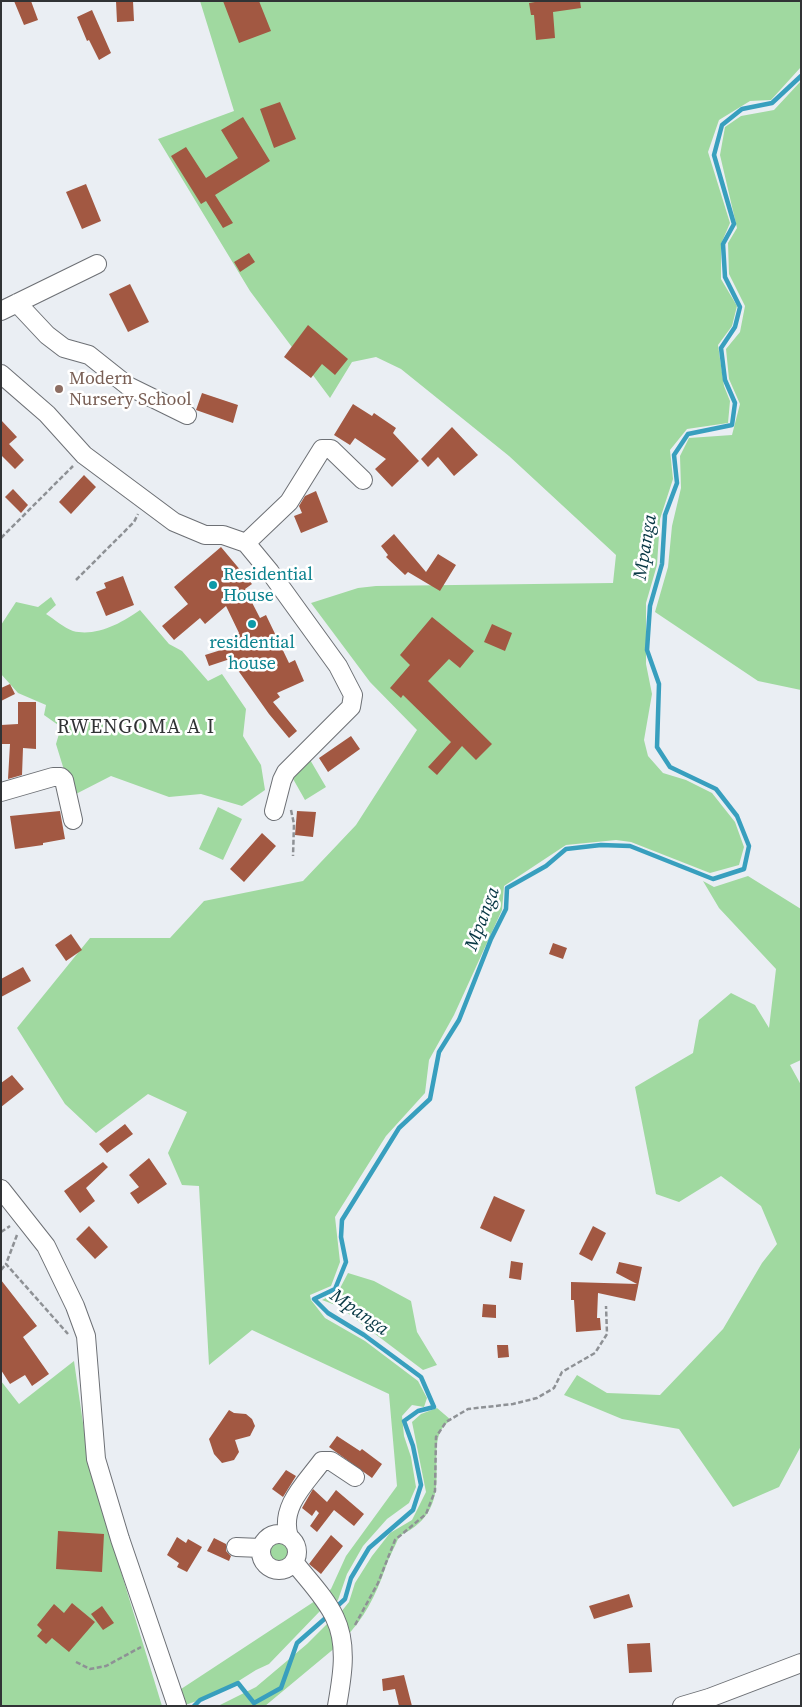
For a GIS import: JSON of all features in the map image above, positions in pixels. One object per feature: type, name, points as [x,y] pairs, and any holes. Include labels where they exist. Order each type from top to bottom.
[{"type":"street","points":[[97,264],[9,307],[64,348],[89,355],[128,386],[187,415]]},
{"type":"street","points":[[1,374],[47,414],[84,455],[174,522],[205,535],[236,537],[246,543],[270,572],[338,666],[353,695],[351,707],[286,772],[282,780],[282,810]]},
{"type":"street","points":[[246,543],[288,502],[322,449],[331,449],[363,480]]},
{"type":"street","points":[[1,792],[53,776],[61,776],[64,780],[74,820]]},
{"type":"street","points":[[1,1189],[46,1246],[75,1306],[86,1336],[96,1459],[175,1704]]},
{"type":"street","points":[[289,1536],[275,1534],[264,1542],[261,1548],[263,1562],[275,1570],[289,1567],[294,1562],[297,1548],[289,1536],[286,1527],[288,1507],[322,1461],[332,1461],[355,1477]]},
{"type":"street","points":[[236,1548],[261,1548]]},
{"type":"street","points":[[294,1562],[331,1611],[341,1642],[343,1667],[337,1706]]},
{"type":"street","points":[[682,1706],[710,1698],[801,1663]]},
{"type":"path","points":[[1,538],[84,455]]},
{"type":"path","points":[[76,580],[134,522],[148,504]]},
{"type":"path","points":[[282,810],[294,824],[293,856]]},
{"type":"path","points":[[1,1232],[24,1217]]},
{"type":"path","points":[[1,1270],[6,1264],[24,1217]]},
{"type":"path","points":[[6,1264],[69,1336]]},
{"type":"path","points":[[341,1642],[365,1609],[395,1540],[426,1514],[435,1491],[436,1437],[446,1422],[468,1409],[513,1404],[537,1398],[554,1388],[562,1372],[595,1353],[607,1334],[606,1306]]},
{"type":"path","points":[[76,1662],[90,1669],[106,1666],[153,1640]]},
{"type":"green space","points":[[200,1],[801,1],[801,67],[771,100],[750,101],[719,120],[708,152],[730,223],[721,244],[721,279],[737,306],[732,326],[718,345],[724,386],[730,401],[728,423],[687,429],[670,450],[673,479],[660,519],[657,565],[646,603],[646,664],[652,694],[644,740],[648,756],[663,773],[686,780],[712,793],[735,822],[744,847],[739,865],[710,873],[631,842],[616,840],[566,845],[504,886],[502,910],[454,1015],[429,1060],[425,1093],[386,1136],[335,1217],[340,1262],[331,1286],[310,1295],[311,1300],[325,1318],[365,1341],[418,1381],[427,1398],[424,1407],[412,1405],[402,1416],[404,1436],[411,1457],[416,1487],[409,1503],[387,1519],[363,1546],[347,1574],[338,1600],[331,1608],[324,1595],[331,1589],[346,1556],[397,1486],[389,1394],[252,1330],[209,1365],[199,1186],[182,1185],[168,1153],[187,1112],[148,1094],[96,1133],[65,1104],[17,1028],[90,938],[170,938],[204,901],[303,881],[356,825],[417,730],[370,682],[311,603],[358,588],[376,586],[613,583],[616,555],[509,456],[401,369],[376,357],[352,362],[330,398],[250,291],[158,139],[234,111]]},
{"type":"green space","points":[[801,81],[801,690],[758,681],[655,612],[668,567],[672,526],[681,488],[680,456],[689,438],[732,435],[740,404],[729,379],[726,349],[740,332],[745,306],[729,274],[728,243],[737,228],[720,155],[725,127],[741,116],[774,110]]},
{"type":"green space","points":[[51,597],[56,605],[46,614],[73,631],[91,632],[108,628],[140,610],[169,644],[182,651],[208,681],[222,674],[246,709],[243,736],[261,765],[265,790],[242,806],[201,794],[169,797],[111,776],[72,796],[56,744],[61,727],[44,715],[46,705],[18,693],[1,674],[1,625],[16,602],[38,607]]},
{"type":"green space","points":[[309,758],[326,787],[305,800],[288,770]]},
{"type":"green space","points":[[218,807],[242,819],[223,860],[199,849]]},
{"type":"green space","points":[[748,876],[801,909],[801,1060],[790,1065],[801,1085],[801,1446],[779,1487],[733,1507],[679,1429],[622,1419],[564,1395],[577,1375],[607,1393],[660,1395],[723,1329],[762,1263],[777,1244],[761,1206],[721,1176],[679,1202],[656,1194],[635,1087],[693,1053],[699,1020],[731,993],[755,1005],[769,1028],[776,969],[719,908],[703,881],[714,887]]},
{"type":"green space","points":[[348,1273],[374,1281],[411,1301],[417,1332],[437,1365],[423,1370],[338,1306],[322,1300],[338,1292]]},
{"type":"green space","points":[[74,1361],[87,1451],[96,1490],[162,1706],[1,1706],[1,1381],[19,1404]]},
{"type":"green space","points":[[437,1408],[451,1420],[441,1430],[437,1443],[437,1475],[435,1492],[430,1508],[419,1523],[399,1536],[369,1606],[344,1639],[337,1617],[349,1602],[355,1583],[372,1556],[390,1533],[412,1520],[426,1492],[412,1422],[421,1414]]},
{"type":"green space","points":[[278,1539],[287,1542],[290,1551],[287,1560],[278,1563],[269,1560],[266,1551],[269,1542]]},
{"type":"green space","points":[[315,1601],[321,1610],[269,1664],[218,1694],[185,1705],[178,1691]]},
{"type":"green space","points":[[329,1622],[336,1647],[265,1706],[218,1706],[256,1687],[307,1644]]},
{"type":"building","points":[[14,1],[31,1],[38,20],[24,25]]},
{"type":"building","points":[[116,1],[133,1],[134,21],[117,22]]},
{"type":"building","points":[[223,1],[259,1],[271,31],[239,43]]},
{"type":"building","points":[[541,1],[580,1],[581,8],[553,12],[555,38],[536,40],[534,15],[531,15],[529,3]]},
{"type":"building","points":[[92,10],[111,53],[99,60],[89,40],[87,41],[77,17]]},
{"type":"building","points":[[280,102],[296,139],[274,148],[260,109]]},
{"type":"building","points":[[243,117],[270,161],[215,195],[233,223],[223,228],[206,201],[201,204],[171,156],[186,147],[206,178],[238,158],[221,130]]},
{"type":"building","points":[[86,184],[101,221],[82,229],[66,192]]},
{"type":"building","points":[[249,253],[255,262],[240,272],[234,262]]},
{"type":"building","points":[[130,284],[149,322],[128,332],[109,294]]},
{"type":"building","points":[[308,325],[348,359],[335,375],[322,364],[311,378],[284,357]]},
{"type":"building","points":[[202,393],[238,405],[233,423],[196,410]]},
{"type":"building","points":[[353,404],[372,416],[374,413],[396,428],[393,433],[419,461],[392,487],[375,469],[386,459],[355,438],[350,445],[334,435]]},
{"type":"building","points":[[1,420],[17,437],[9,444],[24,460],[15,469],[1,455]]},
{"type":"building","points":[[452,427],[478,455],[454,476],[438,457],[428,467],[421,459]]},
{"type":"building","points":[[84,475],[96,487],[71,514],[59,502]]},
{"type":"building","points":[[13,489],[28,505],[21,513],[5,497]]},
{"type":"building","name":"residential house","points":[[316,491],[328,522],[301,533],[294,516],[302,513],[299,506],[305,496]]},
{"type":"building","points":[[394,534],[426,572],[438,554],[456,565],[440,591],[408,572],[405,575],[386,557],[388,555],[381,546]]},
{"type":"building","points":[[221,547],[252,584],[245,589],[260,618],[266,615],[289,663],[295,660],[304,681],[277,693],[280,697],[273,702],[297,731],[289,738],[269,714],[230,659],[209,666],[205,655],[221,650],[218,644],[239,633],[226,606],[205,624],[200,618],[174,640],[162,626],[188,604],[174,587]]},
{"type":"building","points":[[123,576],[134,605],[106,616],[96,592],[106,588],[104,583]]},
{"type":"building","points":[[432,617],[474,651],[460,668],[449,659],[428,681],[492,744],[476,760],[462,746],[437,775],[428,767],[451,742],[403,695],[401,698],[390,688],[410,665],[400,655]]},
{"type":"building","points":[[492,624],[512,633],[505,651],[484,642]]},
{"type":"building","points":[[10,684],[15,694],[1,701],[1,688]]},
{"type":"building","points":[[18,702],[36,702],[36,749],[23,748],[22,775],[8,779],[10,744],[1,744],[1,725],[18,724]]},
{"type":"building","points":[[351,736],[360,749],[328,772],[319,758]]},
{"type":"building","points":[[60,811],[65,839],[43,843],[43,845],[15,849],[10,816]]},
{"type":"building","points":[[297,811],[316,812],[313,837],[295,835]]},
{"type":"building","points":[[262,833],[276,846],[244,882],[230,869]]},
{"type":"building","points":[[71,934],[82,950],[66,961],[55,945]]},
{"type":"building","points":[[553,943],[567,948],[563,959],[549,954]]},
{"type":"building","points":[[23,967],[31,981],[1,997],[1,979]]},
{"type":"building","points":[[12,1075],[24,1089],[1,1107],[1,1083]]},
{"type":"building","points":[[125,1124],[133,1134],[107,1153],[99,1144]]},
{"type":"building","points":[[149,1158],[167,1184],[138,1204],[130,1193],[139,1187],[129,1175]]},
{"type":"building","points":[[103,1162],[108,1167],[86,1188],[95,1201],[80,1213],[64,1191]]},
{"type":"building","points":[[494,1196],[525,1210],[511,1242],[480,1228]]},
{"type":"building","points":[[89,1226],[108,1247],[95,1259],[76,1239]]},
{"type":"building","points":[[593,1226],[606,1233],[592,1261],[579,1254]]},
{"type":"building","points":[[511,1261],[523,1263],[521,1280],[509,1278]]},
{"type":"building","points":[[619,1262],[642,1267],[635,1301],[598,1293],[597,1318],[600,1318],[601,1330],[576,1332],[574,1300],[571,1300],[571,1282],[637,1284],[616,1273]]},
{"type":"building","points":[[1,1280],[37,1326],[23,1337],[49,1374],[32,1386],[25,1375],[10,1384],[1,1370]]},
{"type":"building","points":[[483,1304],[496,1305],[496,1318],[482,1317]]},
{"type":"building","points":[[497,1345],[508,1345],[509,1357],[498,1358]]},
{"type":"building","points":[[229,1410],[234,1413],[246,1414],[252,1419],[255,1426],[250,1436],[235,1440],[239,1452],[234,1460],[222,1463],[214,1454],[209,1439]]},
{"type":"building","points":[[337,1436],[360,1451],[362,1449],[382,1464],[372,1478],[329,1447]]},
{"type":"building","points":[[286,1470],[296,1476],[283,1497],[272,1489]]},
{"type":"building","points":[[313,1489],[327,1502],[336,1490],[364,1514],[354,1526],[334,1510],[317,1532],[310,1526],[319,1513],[316,1510],[312,1516],[302,1508]]},
{"type":"building","points":[[58,1531],[104,1534],[102,1572],[56,1569]]},
{"type":"building","points":[[331,1535],[343,1546],[321,1574],[309,1564]]},
{"type":"building","points":[[177,1537],[186,1543],[188,1539],[202,1547],[187,1572],[177,1567],[179,1563],[167,1555]]},
{"type":"building","points":[[214,1538],[226,1544],[226,1551],[231,1556],[229,1561],[207,1551]]},
{"type":"building","points":[[629,1594],[633,1607],[594,1619],[589,1606]]},
{"type":"building","points":[[72,1603],[95,1622],[69,1652],[52,1638],[46,1644],[37,1636],[42,1630],[37,1625],[54,1604],[64,1613]]},
{"type":"building","points":[[102,1606],[114,1623],[103,1630],[91,1614]]},
{"type":"building","points":[[650,1643],[652,1672],[629,1673],[627,1644]]},
{"type":"building","points":[[404,1675],[412,1706],[399,1706],[395,1689],[383,1691],[382,1679]]},
{"type":"waterway","name":"Mpanga","points":[[334,1609],[345,1599],[351,1578],[369,1548],[413,1510],[421,1485],[413,1446],[404,1421],[418,1411],[434,1407],[421,1377],[364,1335],[328,1313],[314,1299],[335,1289],[346,1262],[341,1237],[342,1220],[399,1128],[430,1099],[439,1052],[459,1020],[491,939],[506,909],[507,888],[546,866],[566,849],[601,845],[630,846],[713,879],[744,869],[749,846],[737,816],[716,789],[670,767],[657,747],[659,684],[647,650],[650,606],[662,564],[665,515],[677,483],[674,455],[688,434],[732,425],[735,403],[725,380],[721,348],[735,327],[740,307],[725,277],[723,244],[734,224],[714,155],[722,125],[742,109],[772,103],[801,76]]},
{"type":"waterway","name":"Mpanga","points":[[194,1706],[200,1700],[238,1683],[254,1703],[281,1688],[297,1643],[329,1615]]},
{"type":"place","name":"Modern Nursery School","points":[[59,389]]},
{"type":"place","name":"Residential House","points":[[213,585]]},
{"type":"place","name":"residential house","points":[[252,624]]},
{"type":"district","name":"RWENGOMA A I","points":[[136,728]]}]
